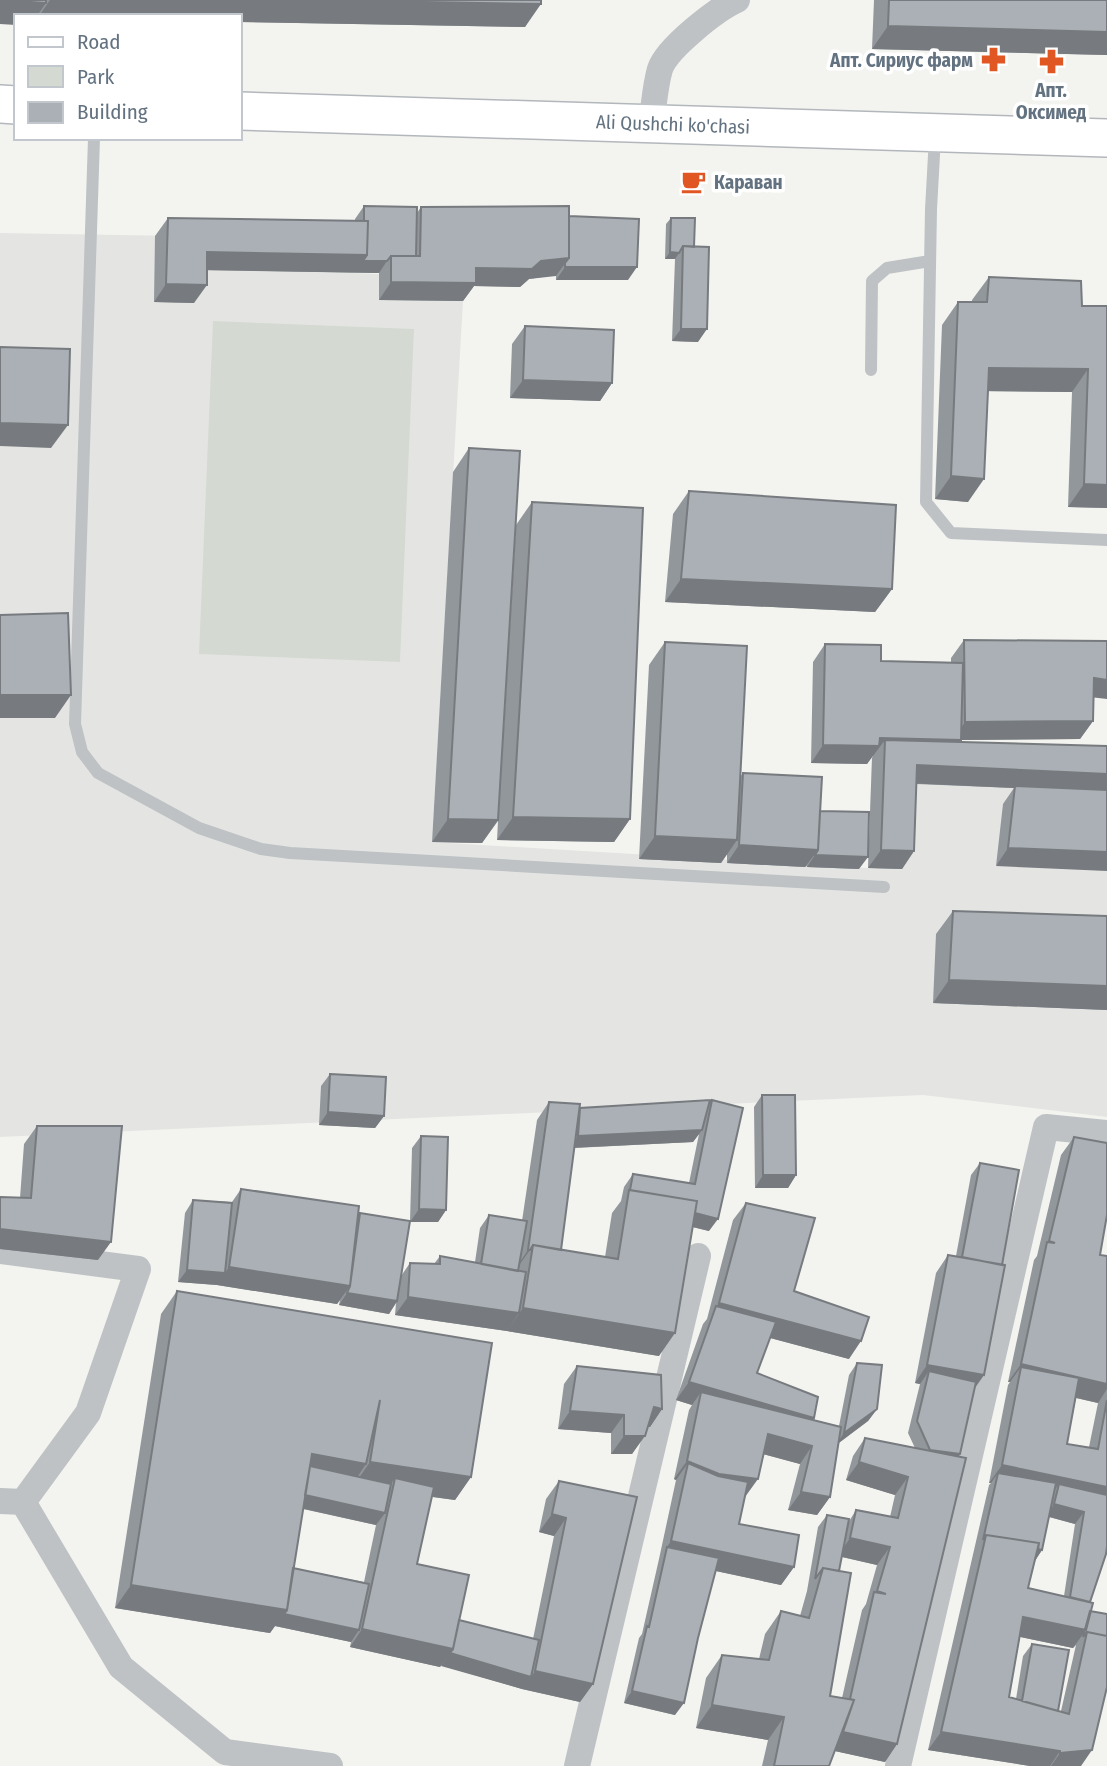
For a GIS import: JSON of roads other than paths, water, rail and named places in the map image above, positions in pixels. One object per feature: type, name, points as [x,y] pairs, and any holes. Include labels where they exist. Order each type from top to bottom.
[{"type":"main road","name":"Ali Qushchi ko'chasi","points":[[242,111],[1107,138]]},
{"type":"street","points":[[651,124],[661,66],[681,42],[721,7],[737,0]]},
{"type":"street","points":[[898,1766],[1046,1127],[1107,1133]]},
{"type":"street","points":[[0,1251],[138,1269],[88,1413],[12,1501],[121,1667],[219,1759],[330,1766]]},
{"type":"street","points":[[577,1766],[698,1256]]},
{"type":"lane","points":[[936,133],[930,261],[926,502],[951,533],[1107,540]]},
{"type":"lane","points":[[94,140],[75,724],[82,752],[98,773],[199,828],[261,849],[290,853],[884,887]]},
{"type":"lane","points":[[871,370],[872,281],[887,268],[930,261]]},
{"type":"place","name":"Апт. Сириус фарм","points":[[993,60]]},
{"type":"place","name":"Апт. Оксимед","points":[[1051,62]]},
{"type":"place","name":"Караван","points":[[694,182]]}]
